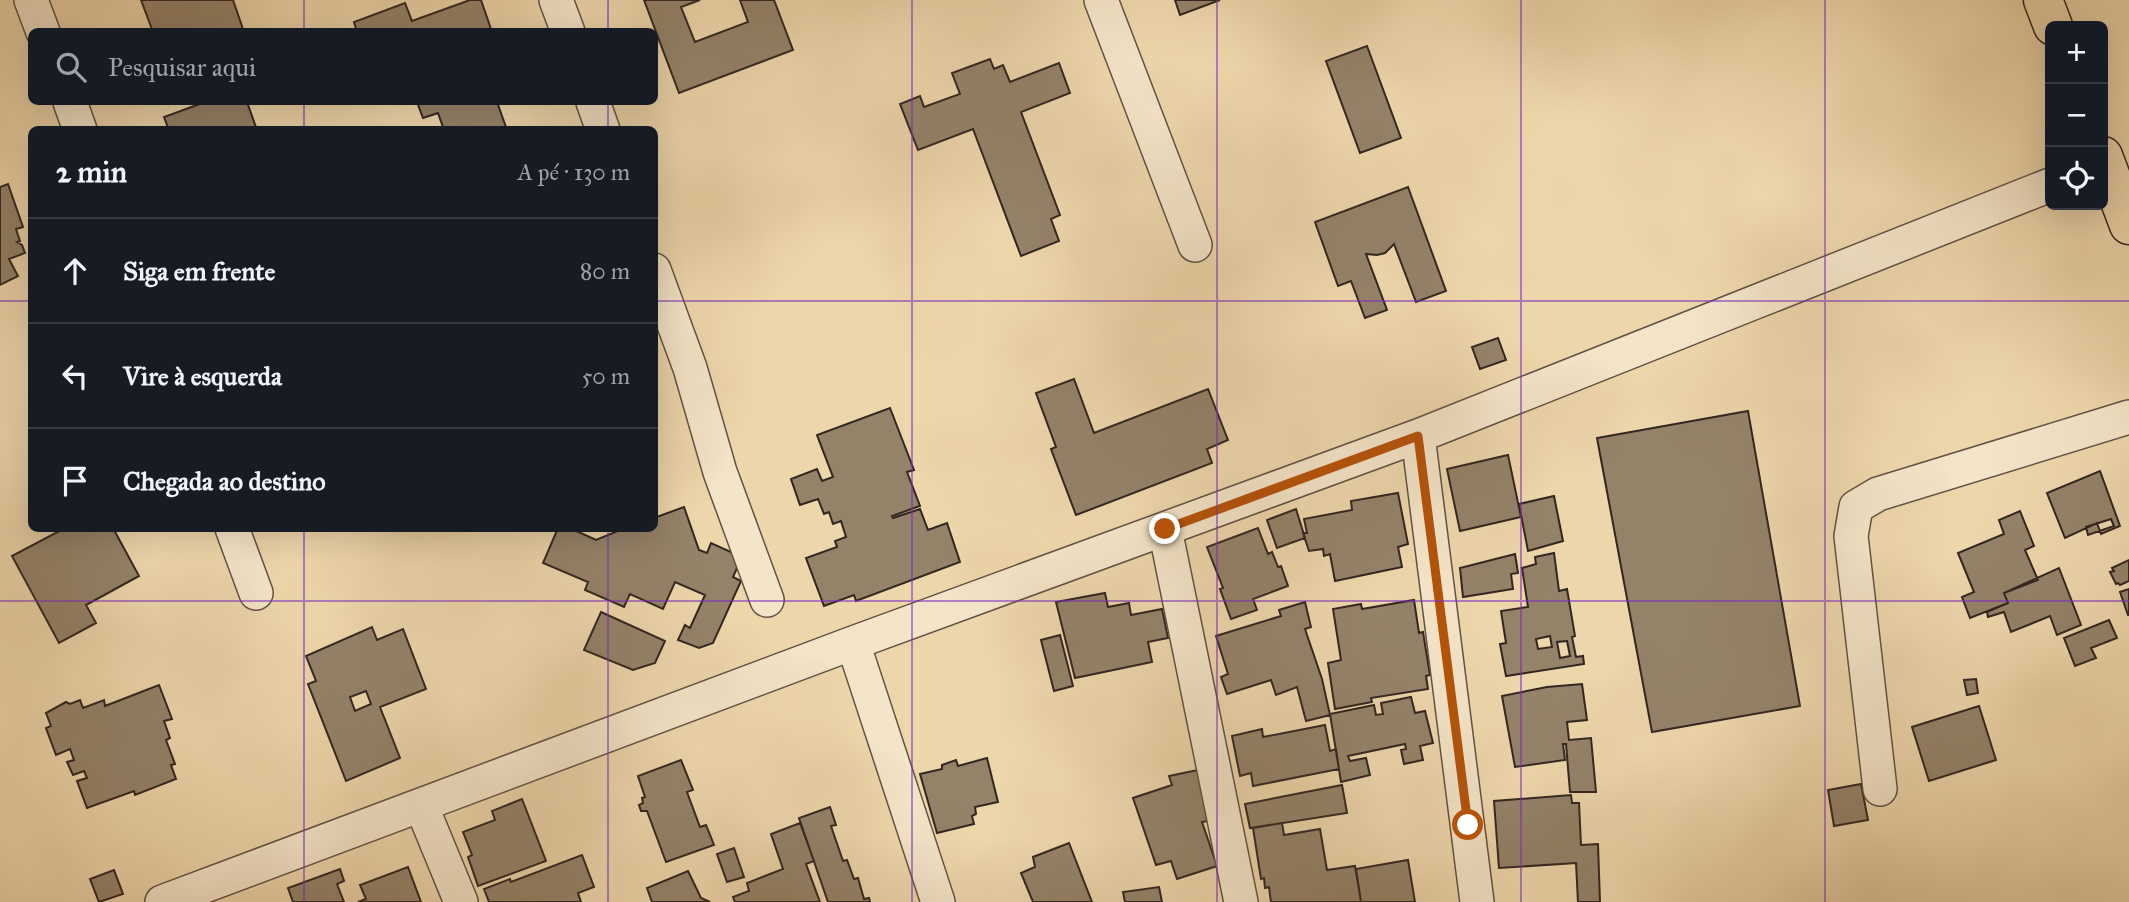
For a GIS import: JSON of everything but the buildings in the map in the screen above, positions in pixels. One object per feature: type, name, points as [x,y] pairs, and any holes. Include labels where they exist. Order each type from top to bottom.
[{"type":"main road","points":[[2043,0],[2051,21]]},
{"type":"main road","points":[[2108,171],[2129,225]]},
{"type":"street","points":[[31,0],[42,28]]},
{"type":"street","points":[[556,0],[566,28]]},
{"type":"street","points":[[1101,0],[1195,245]]},
{"type":"street","points":[[70,105],[78,126]]},
{"type":"street","points":[[594,105],[602,126]]},
{"type":"street","points":[[162,902],[853,643],[1418,436],[2045,187]]},
{"type":"street","points":[[658,281],[690,368],[720,472],[767,600]]},
{"type":"street","points":[[1880,789],[1851,536],[1856,507],[1878,494],[2129,417]]},
{"type":"street","points":[[1418,436],[1477,902]]},
{"type":"street","points":[[1165,529],[1241,902]]},
{"type":"street","points":[[233,532],[256,593]]},
{"type":"street","points":[[853,643],[938,902]]},
{"type":"street","points":[[421,805],[461,902]]},
{"type":"route","points":[[1165,529],[1418,436],[1468,825]]}]
